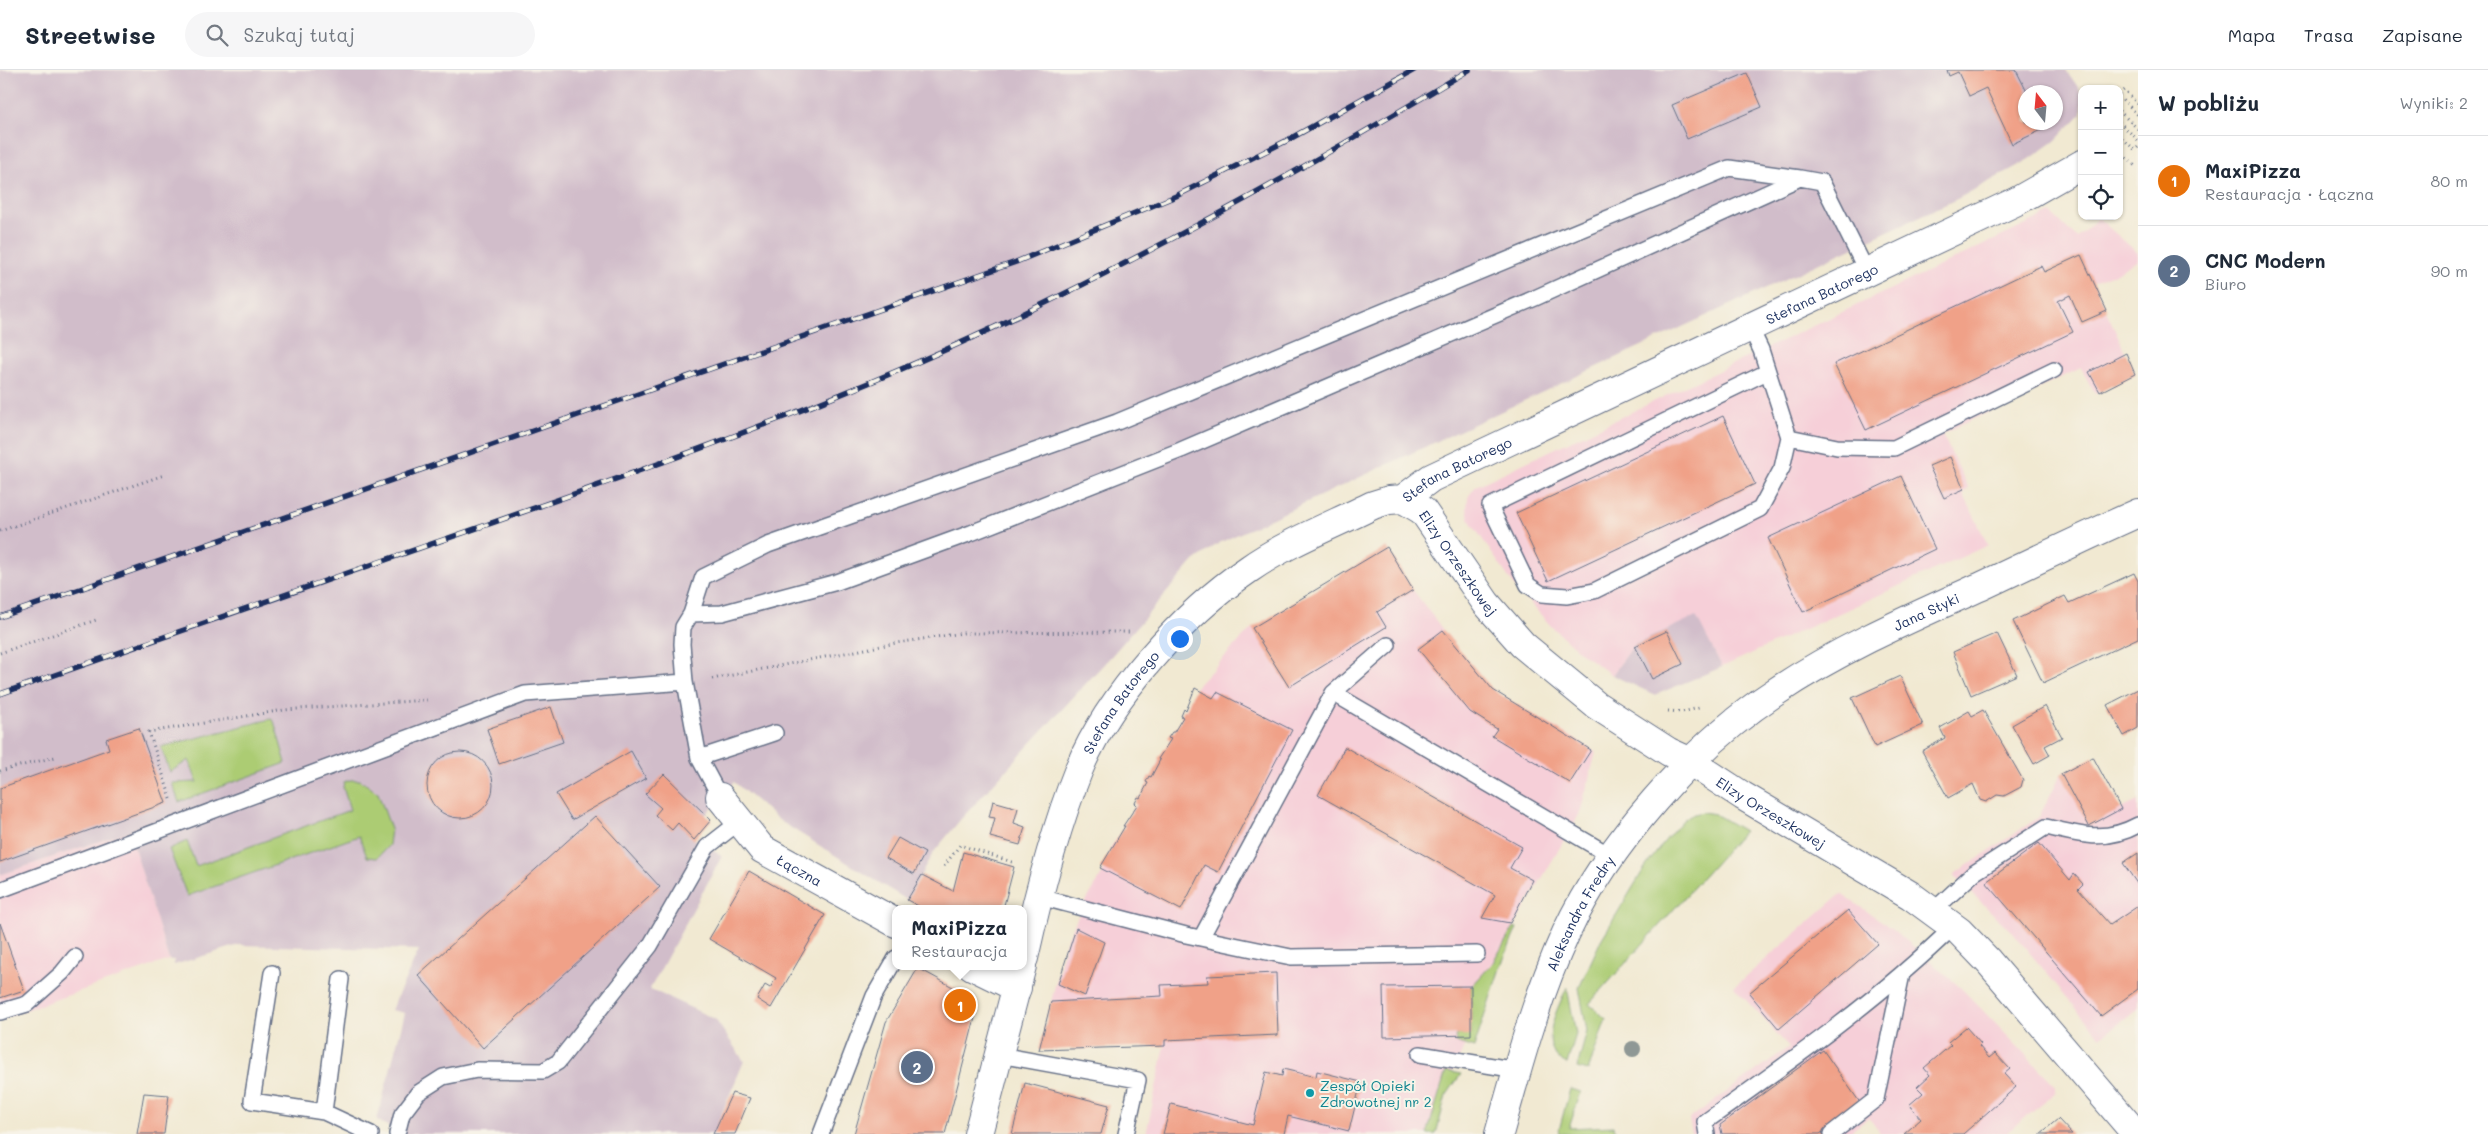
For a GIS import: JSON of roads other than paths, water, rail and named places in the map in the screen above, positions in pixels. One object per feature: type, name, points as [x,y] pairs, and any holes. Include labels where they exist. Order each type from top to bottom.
[{"type":"street","name":"Stefana Batorego","points":[[1027,947],[1040,897],[1080,768],[1099,730],[1160,648],[1218,591],[1250,567],[1373,505],[1389,500],[1403,500],[1431,478],[2017,201],[2078,166]]},
{"type":"street","name":"Elizy Orzeszkowej","points":[[1403,500],[1423,511],[1486,603],[1522,644],[1596,705],[1669,752],[1691,762],[1743,796],[1910,895],[1943,919],[1988,961],[2136,1134]]},
{"type":"street","name":"Jana Styki","points":[[1727,729],[1772,694],[1848,650],[1918,615],[2138,513]]},
{"type":"street","name":"Aleksandra Fredry","points":[[1499,1134],[1534,1009],[1567,931],[1611,856],[1658,797],[1691,762],[1727,729]]},
{"type":"street","name":"Łączna","points":[[720,797],[762,849],[892,921]]},
{"type":"street","points":[[978,1134],[1019,977],[989,970]]},
{"type":"lane","points":[[720,797],[699,758],[685,682],[682,644],[683,627],[691,614],[703,577],[768,545],[1117,422],[1729,168],[1822,182],[1867,272]]},
{"type":"lane","points":[[691,614],[722,613],[837,582],[971,533],[1217,434],[1535,298],[1800,178]]},
{"type":"lane","points":[[1750,327],[1761,350],[1789,437],[1782,468],[1760,509],[1594,591],[1567,596],[1542,594],[1528,585],[1490,506],[1767,372]]},
{"type":"lane","points":[[1789,437],[1837,446],[1894,448],[2054,370]]},
{"type":"lane","points":[[1201,938],[1333,693],[1388,645]]},
{"type":"lane","points":[[0,890],[525,694],[685,682]]},
{"type":"lane","points":[[1333,693],[1611,856]]},
{"type":"lane","points":[[699,758],[775,733]]},
{"type":"lane","points":[[397,1134],[402,1114],[418,1093],[443,1077],[477,1070],[542,1071],[558,1062],[650,946],[708,847],[739,822]]},
{"type":"lane","points":[[1707,1134],[1705,1122],[1828,1035],[1924,956],[1943,919],[1974,873],[2046,827],[2089,837],[2124,832],[2138,825]]},
{"type":"lane","points":[[1040,897],[1201,938],[1291,957],[1477,954]]},
{"type":"lane","points":[[0,1012],[27,1004],[62,973],[76,957]]},
{"type":"lane","points":[[821,1134],[874,996],[892,965]]},
{"type":"lane","points":[[272,973],[252,1101],[324,1112],[371,1134]]},
{"type":"lane","points":[[1831,1134],[1876,1099],[1902,974]]},
{"type":"lane","points":[[324,1112],[341,979]]},
{"type":"lane","points":[[1420,1054],[1517,1070]]},
{"type":"lane","points":[[999,1055],[1138,1080],[1126,1134]]},
{"type":"railway","points":[[0,617],[1016,262],[1176,196],[1286,141],[1414,70]]},
{"type":"railway","points":[[0,694],[668,460],[789,415],[908,366],[1032,310],[1159,246],[1284,178],[1469,70]]},
{"type":"place","name":"MaxiPizza","points":[[960,1005]]},
{"type":"place","name":"CNC Modern","points":[[917,1067]]},
{"type":"place","name":"Zespół Opieki Zdrowotnej nr 2","points":[[1310,1093]]}]
